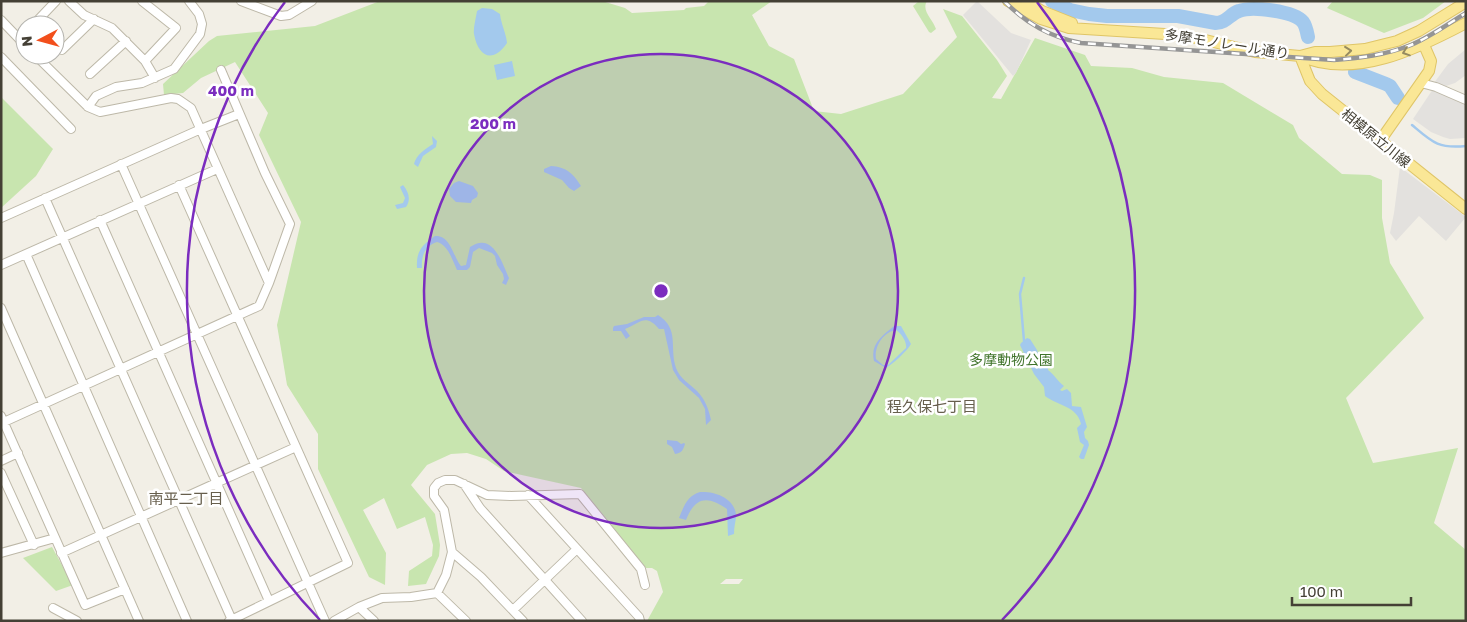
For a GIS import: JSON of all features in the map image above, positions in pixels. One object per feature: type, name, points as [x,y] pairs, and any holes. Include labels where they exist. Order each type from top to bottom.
[{"type":"main road","name":"多摩モノレール通り","points":[[1008,1],[1050,23],[1069,28],[1197,38],[1254,52],[1300,56],[1315,62],[1346,64],[1383,59],[1424,45],[1466,23]]},
{"type":"main road","name":"多摩モノレール通り","points":[[1026,1],[1052,16],[1094,30]]},
{"type":"main road","name":"多摩モノレール通り","points":[[1300,56],[1315,52],[1366,49],[1397,41],[1419,31],[1466,2]]},
{"type":"main road","points":[[1380,141],[1431,67],[1431,61],[1424,45]]},
{"type":"main road","name":"相模原立川線","points":[[1300,56],[1306,72],[1316,88],[1466,210]]},
{"type":"street","points":[[43,15],[56,1]]},
{"type":"street","points":[[69,1],[84,15],[112,28],[145,61],[155,78]]},
{"type":"street","points":[[142,1],[176,28],[145,61]]},
{"type":"street","points":[[88,107],[96,96],[109,90],[142,83],[174,69],[200,34],[202,24],[199,14],[189,1]]},
{"type":"street","points":[[241,1],[281,16],[289,15],[310,2]]},
{"type":"street","points":[[65,47],[94,19]]},
{"type":"street","points":[[1,20],[15,35]]},
{"type":"street","points":[[90,74],[126,41]]},
{"type":"street","points":[[1,57],[72,129]]},
{"type":"street","points":[[45,65],[88,107],[100,112],[171,98],[178,99],[191,108],[269,283]]},
{"type":"street","points":[[125,589],[85,605],[3,419],[44,404],[259,306],[290,224],[220,70]]},
{"type":"street","points":[[1421,82],[1466,100]]},
{"type":"street","points":[[1,218],[239,114]]},
{"type":"street","points":[[121,164],[325,621]]},
{"type":"street","points":[[1,265],[217,168]]},
{"type":"street","points":[[45,198],[230,620],[348,563],[179,185]]},
{"type":"street","points":[[100,220],[269,601]]},
{"type":"street","points":[[26,254],[187,621]]},
{"type":"street","points":[[1,308],[139,621]]},
{"type":"street","points":[[61,553],[296,447]]},
{"type":"street","points":[[1,461],[18,453]]},
{"type":"street","points":[[1,474],[34,545]]},
{"type":"street","points":[[437,592],[446,575],[452,552],[444,510],[434,496],[434,488],[438,483],[445,480],[455,480],[487,495],[580,494],[641,569],[645,585]]},
{"type":"street","points":[[464,484],[480,508],[582,621]]},
{"type":"street","points":[[528,495],[639,617],[640,621]]},
{"type":"street","points":[[1,553],[55,538]]},
{"type":"street","points":[[513,610],[577,549]]},
{"type":"street","points":[[452,552],[481,577],[523,621]]},
{"type":"street","points":[[334,621],[359,607],[390,596],[411,596],[437,592]]},
{"type":"street","points":[[437,592],[466,621]]},
{"type":"street","points":[[359,607],[374,621]]},
{"type":"street","points":[[53,608],[77,621]]},
{"type":"green space","name":"多摩動物公園","points":[[380,1],[602,1],[625,8],[632,13],[684,10],[686,8],[704,6],[709,1],[772,1],[752,15],[769,46],[794,59],[814,111],[841,114],[903,94],[957,37],[943,9],[962,16],[997,60],[1007,76],[992,98],[1001,99],[1035,38],[1085,55],[1091,66],[1132,68],[1164,77],[1223,83],[1293,125],[1299,138],[1342,174],[1370,175],[1382,180],[1382,218],[1390,263],[1424,318],[1346,398],[1373,463],[1458,448],[1434,523],[1466,550],[1466,621],[647,621],[663,592],[657,571],[652,568],[646,568],[581,488],[504,471],[486,459],[467,453],[451,454],[427,465],[411,485],[435,514],[440,545],[439,556],[426,584],[408,586],[409,571],[432,556],[433,545],[425,517],[397,529],[384,498],[363,510],[386,553],[385,585],[369,577],[318,469],[318,434],[287,385],[277,325],[301,222],[259,135],[268,113],[235,62],[201,78],[183,93],[164,95],[163,84],[209,41],[217,36],[315,26]],"holes":[[[726,579],[743,579],[739,584],[720,584]]]},
{"type":"green space","points":[[919,1],[927,1],[926,12],[936,29],[931,33],[913,6]]},
{"type":"green space","points":[[1333,1],[1446,1],[1423,18],[1384,33],[1327,8]]},
{"type":"green space","points":[[1,97],[53,149],[36,176],[1,208]]},
{"type":"green space","points":[[52,547],[73,585],[56,591],[23,558]]},
{"type":"shaded area","points":[[977,1],[1011,33],[1031,40],[1013,76],[963,15]]},
{"type":"shaded area","points":[[1466,49],[1466,75],[1455,83],[1446,86],[1434,83],[1448,64]]},
{"type":"shaded area","points":[[1433,89],[1451,95],[1466,106],[1466,138],[1450,139],[1443,137],[1431,132],[1413,119]]},
{"type":"shaded area","points":[[1400,167],[1466,217],[1446,241],[1419,216],[1396,241],[1390,233]]},
{"type":"water","points":[[482,8],[492,9],[500,14],[507,43],[496,54],[487,55],[479,48],[476,42],[474,26],[477,11]]},
{"type":"water","points":[[512,61],[515,76],[497,80],[494,65]]},
{"type":"water","points":[[432,136],[437,141],[436,147],[423,156],[418,167],[414,164],[415,161],[421,152],[433,144]]},
{"type":"water","points":[[551,166],[569,172],[581,186],[574,191],[562,180],[544,172],[544,169]]},
{"type":"water","points":[[459,181],[473,186],[478,193],[471,203],[456,202],[450,196],[449,189],[454,183]]},
{"type":"water","points":[[403,185],[407,190],[409,199],[406,207],[397,209],[395,205],[403,203],[405,198],[400,187]]},
{"type":"water","points":[[435,236],[445,239],[461,266],[466,265],[470,247],[478,243],[485,243],[491,246],[500,257],[509,278],[506,285],[502,283],[504,279],[503,274],[497,265],[495,256],[479,248],[473,252],[470,267],[467,270],[457,270],[447,249],[437,242],[427,249],[422,259],[422,268],[417,268],[421,249]]},
{"type":"water","points":[[658,315],[665,320],[672,332],[674,360],[678,372],[700,394],[706,405],[711,420],[706,425],[705,409],[699,398],[679,380],[673,370],[664,329],[659,329],[646,320],[625,329],[630,336],[626,339],[621,331],[613,331],[614,326]]},
{"type":"water","points":[[894,326],[901,326],[911,344],[900,357],[886,368],[874,361],[873,355],[875,345],[881,337]],"holes":[[[896,330],[905,341],[906,348],[888,365],[883,365],[876,359],[876,350],[883,337]]]},
{"type":"water","points":[[1027,338],[1030,339],[1037,350],[1041,363],[1048,366],[1048,370],[1064,386],[1060,390],[1067,389],[1071,393],[1072,406],[1081,407],[1087,427],[1084,432],[1085,438],[1089,445],[1084,459],[1079,457],[1084,445],[1080,442],[1077,428],[1081,424],[1079,418],[1076,413],[1045,396],[1044,387],[1034,374],[1020,345]]},
{"type":"water","points":[[667,440],[677,441],[681,444],[684,443],[683,450],[675,454],[672,447],[667,444]]},
{"type":"water","points":[[700,492],[713,493],[729,501],[735,511],[734,534],[728,536],[727,509],[708,500],[702,501],[693,507],[686,520],[679,518],[689,499]]},
{"type":"waterway","points":[[1052,1],[1070,10],[1089,14],[1107,16],[1178,16],[1216,23],[1223,22],[1239,11],[1253,9],[1272,10],[1298,18],[1303,22],[1308,37]]},
{"type":"waterway","points":[[1355,72],[1390,86],[1398,98]]},
{"type":"waterway","points":[[1412,125],[1436,143],[1456,147],[1466,146]]},
{"type":"waterway","points":[[1024,278],[1020,294],[1024,341]]},
{"type":"railway","points":[[1004,1],[1030,23],[1059,37],[1081,43],[1334,60],[1373,56],[1411,45],[1466,13]]},
{"type":"district","name":"程久保七丁目","points":[[932,407]]},
{"type":"district","name":"南平二丁目","points":[[186,499]]}]
